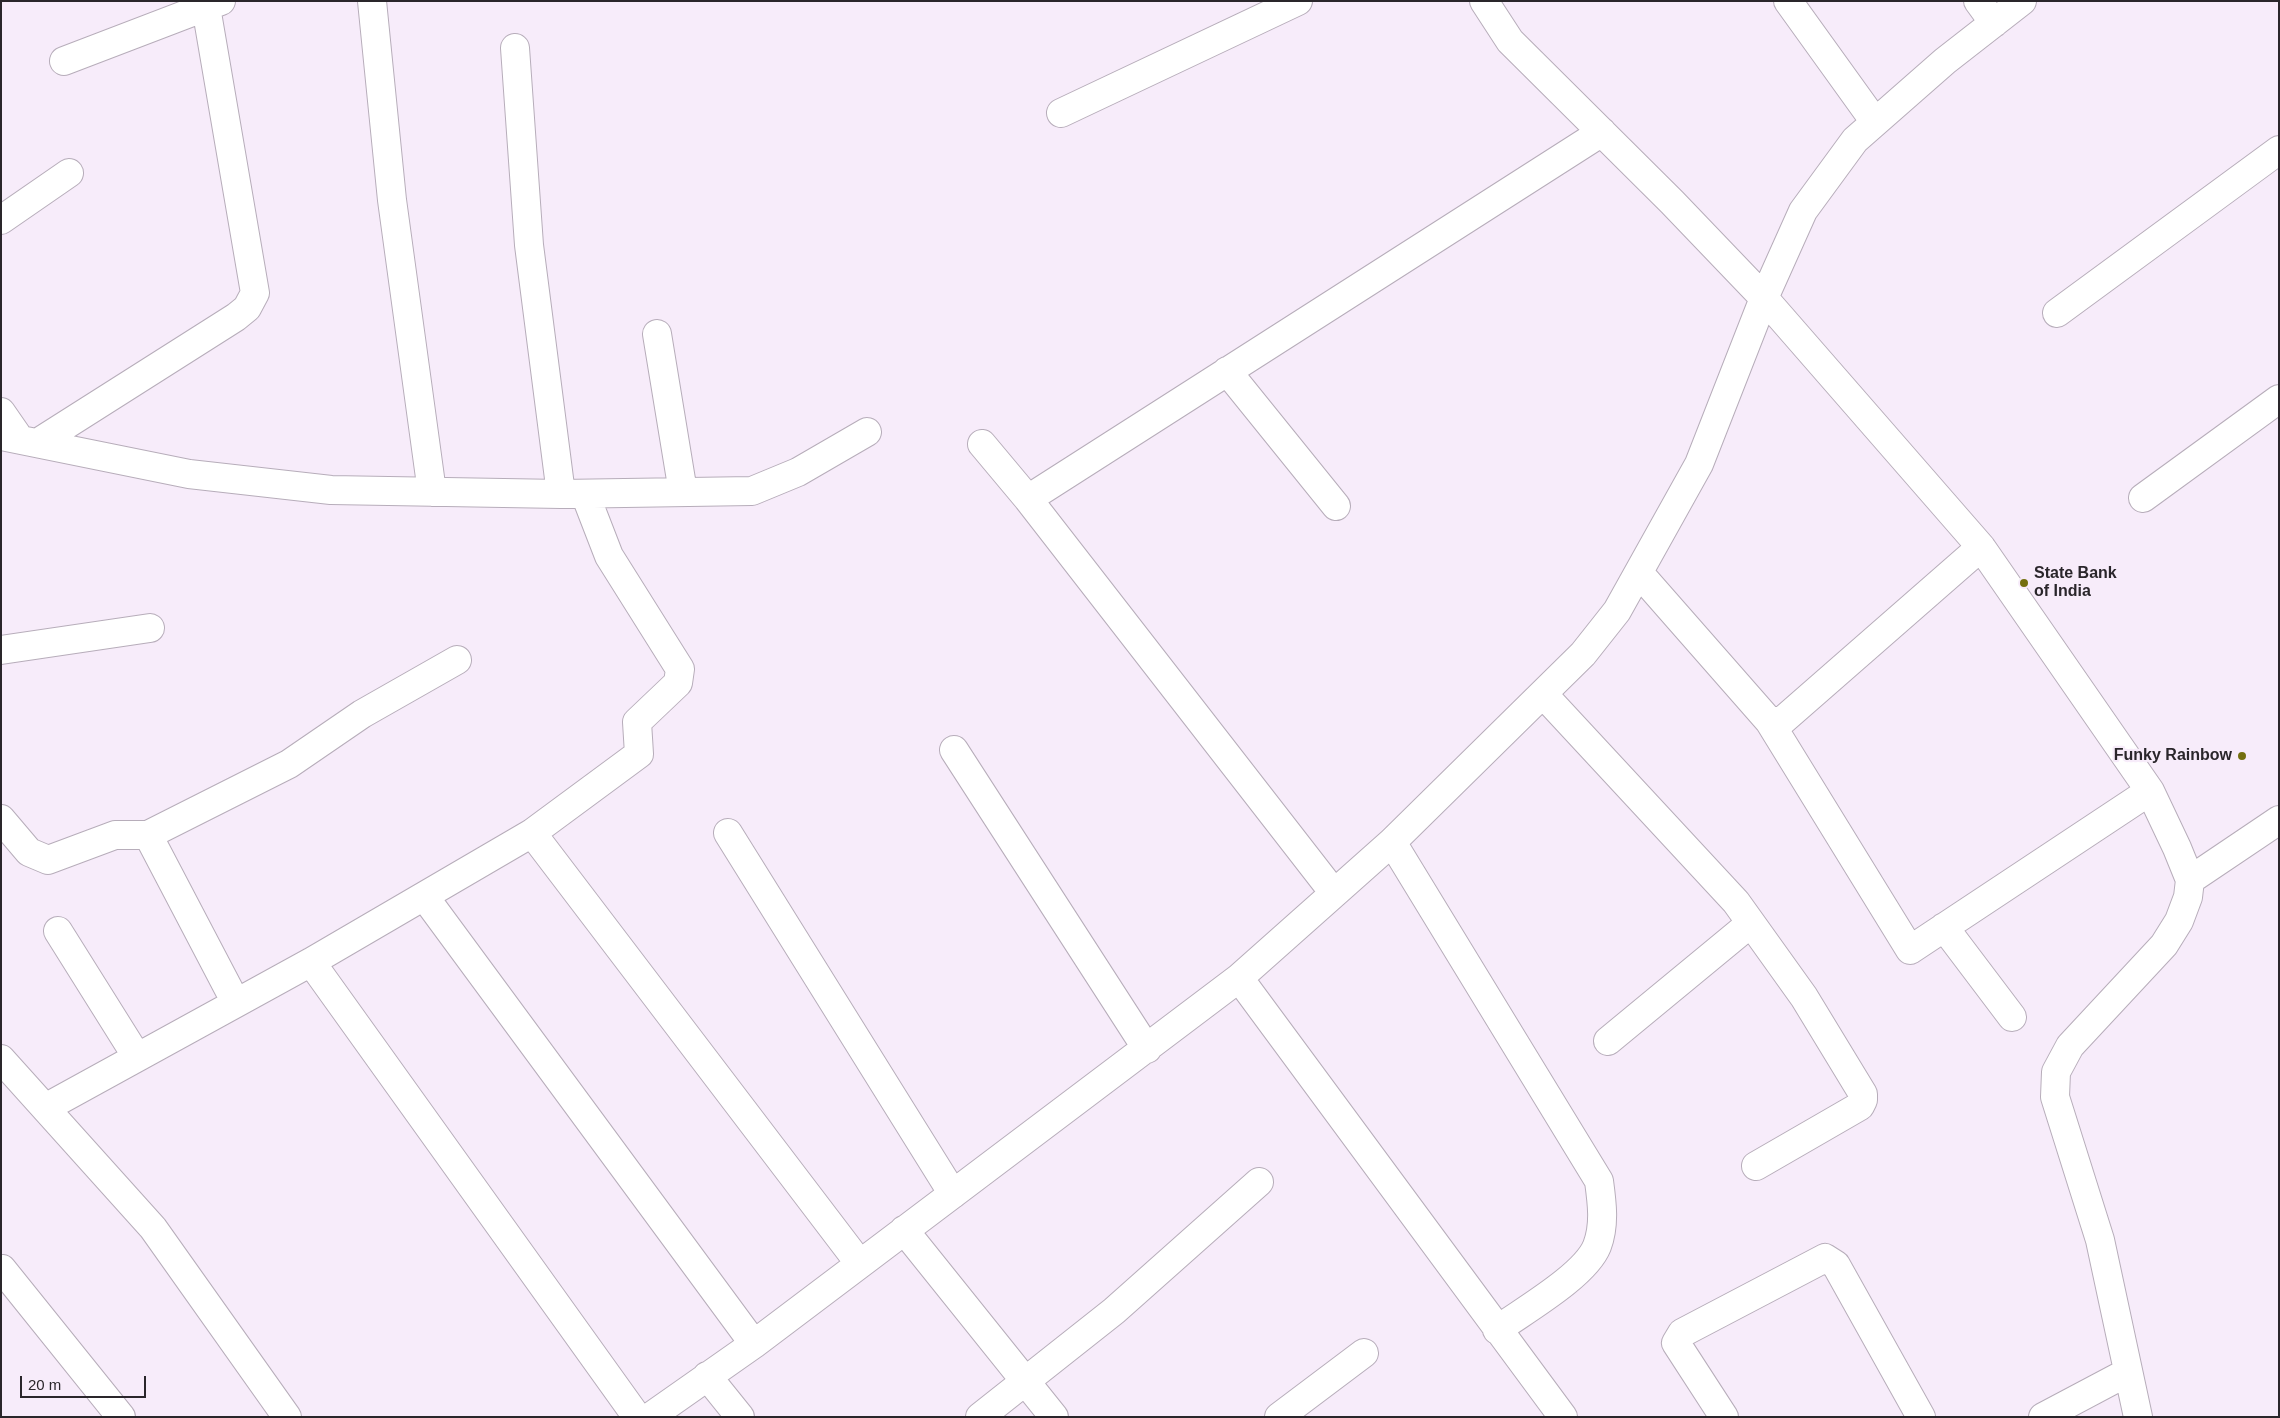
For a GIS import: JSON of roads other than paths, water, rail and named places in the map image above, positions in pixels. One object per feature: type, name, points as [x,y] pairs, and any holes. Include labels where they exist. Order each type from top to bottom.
[{"type":"street","points":[[372,1],[392,200],[432,492]]},
{"type":"street","points":[[1062,113],[1298,1]]},
{"type":"street","points":[[1484,1],[1510,41],[1764,298],[1981,547],[2150,791],[2190,880],[2188,897],[2179,920],[2164,944],[2070,1046],[2056,1072],[2055,1097],[2100,1240],[2138,1417]]},
{"type":"street","points":[[1788,1],[1875,122]]},
{"type":"street","points":[[1978,1],[1994,23]]},
{"type":"street","points":[[650,1417],[754,1344],[1147,1049],[1238,978],[1392,842],[1583,654],[1617,611],[1640,574],[1698,464],[1764,298],[1803,211],[1855,140],[1945,61],[2022,1]]},
{"type":"street","points":[[20,439],[236,317],[247,308],[255,293],[196,6],[64,61]]},
{"type":"street","points":[[47,1107],[311,962],[532,833],[639,754],[637,722],[678,683],[680,669],[609,556],[573,494],[529,245],[515,48]]},
{"type":"street","points":[[1028,499],[1602,132]]},
{"type":"street","points":[[2057,313],[2279,150]]},
{"type":"street","points":[[1,220],[69,173]]},
{"type":"street","points":[[656,334],[683,492]]},
{"type":"street","points":[[1227,371],[1336,506]]},
{"type":"street","points":[[2143,498],[2279,400]]},
{"type":"street","points":[[1,412],[20,439],[189,474],[331,490],[573,494],[752,491],[798,472],[867,432]]},
{"type":"street","points":[[982,444],[1028,499],[1334,893]]},
{"type":"street","points":[[1770,721],[1782,721],[1981,547]]},
{"type":"street","points":[[1640,574],[1770,721],[1910,950],[2150,791]]},
{"type":"street","points":[[1,650],[150,628]]},
{"type":"street","points":[[1,819],[29,852],[48,860],[115,834],[148,835],[289,764],[362,714],[457,660]]},
{"type":"street","points":[[1543,694],[1736,902],[1804,997],[1863,1094],[1860,1106],[1756,1166]]},
{"type":"street","points":[[954,750],[1147,1049]]},
{"type":"street","points":[[2190,880],[2279,820]]},
{"type":"street","points":[[532,833],[860,1264]]},
{"type":"street","points":[[728,833],[953,1194]]},
{"type":"street","points":[[148,835],[236,1003]]},
{"type":"street","points":[[1392,842],[1599,1182],[1603,1211],[1596,1247],[1575,1274],[1497,1330]]},
{"type":"street","points":[[424,896],[754,1344]]},
{"type":"street","points":[[1608,1041],[1751,923]]},
{"type":"street","points":[[1944,927],[2012,1017]]},
{"type":"street","points":[[58,931],[138,1058]]},
{"type":"street","points":[[311,962],[637,1417]]},
{"type":"street","points":[[1238,978],[1563,1417]]},
{"type":"street","points":[[1,1059],[47,1107],[153,1228],[287,1417]]},
{"type":"street","points":[[980,1417],[1024,1380],[1114,1311],[1259,1182]]},
{"type":"street","points":[[904,1230],[1054,1417]]},
{"type":"street","points":[[1724,1417],[1676,1343],[1678,1338],[1682,1333],[1824,1258],[1836,1265],[1921,1417]]},
{"type":"street","points":[[2,1269],[121,1417]]},
{"type":"street","points":[[1278,1417],[1364,1353]]},
{"type":"street","points":[[2043,1417],[2128,1372]]},
{"type":"street","points":[[707,1376],[740,1417]]},
{"type":"place","name":"State Bank of India","points":[[2024,583]]},
{"type":"place","name":"Funky Rainbow","points":[[2242,756]]}]
